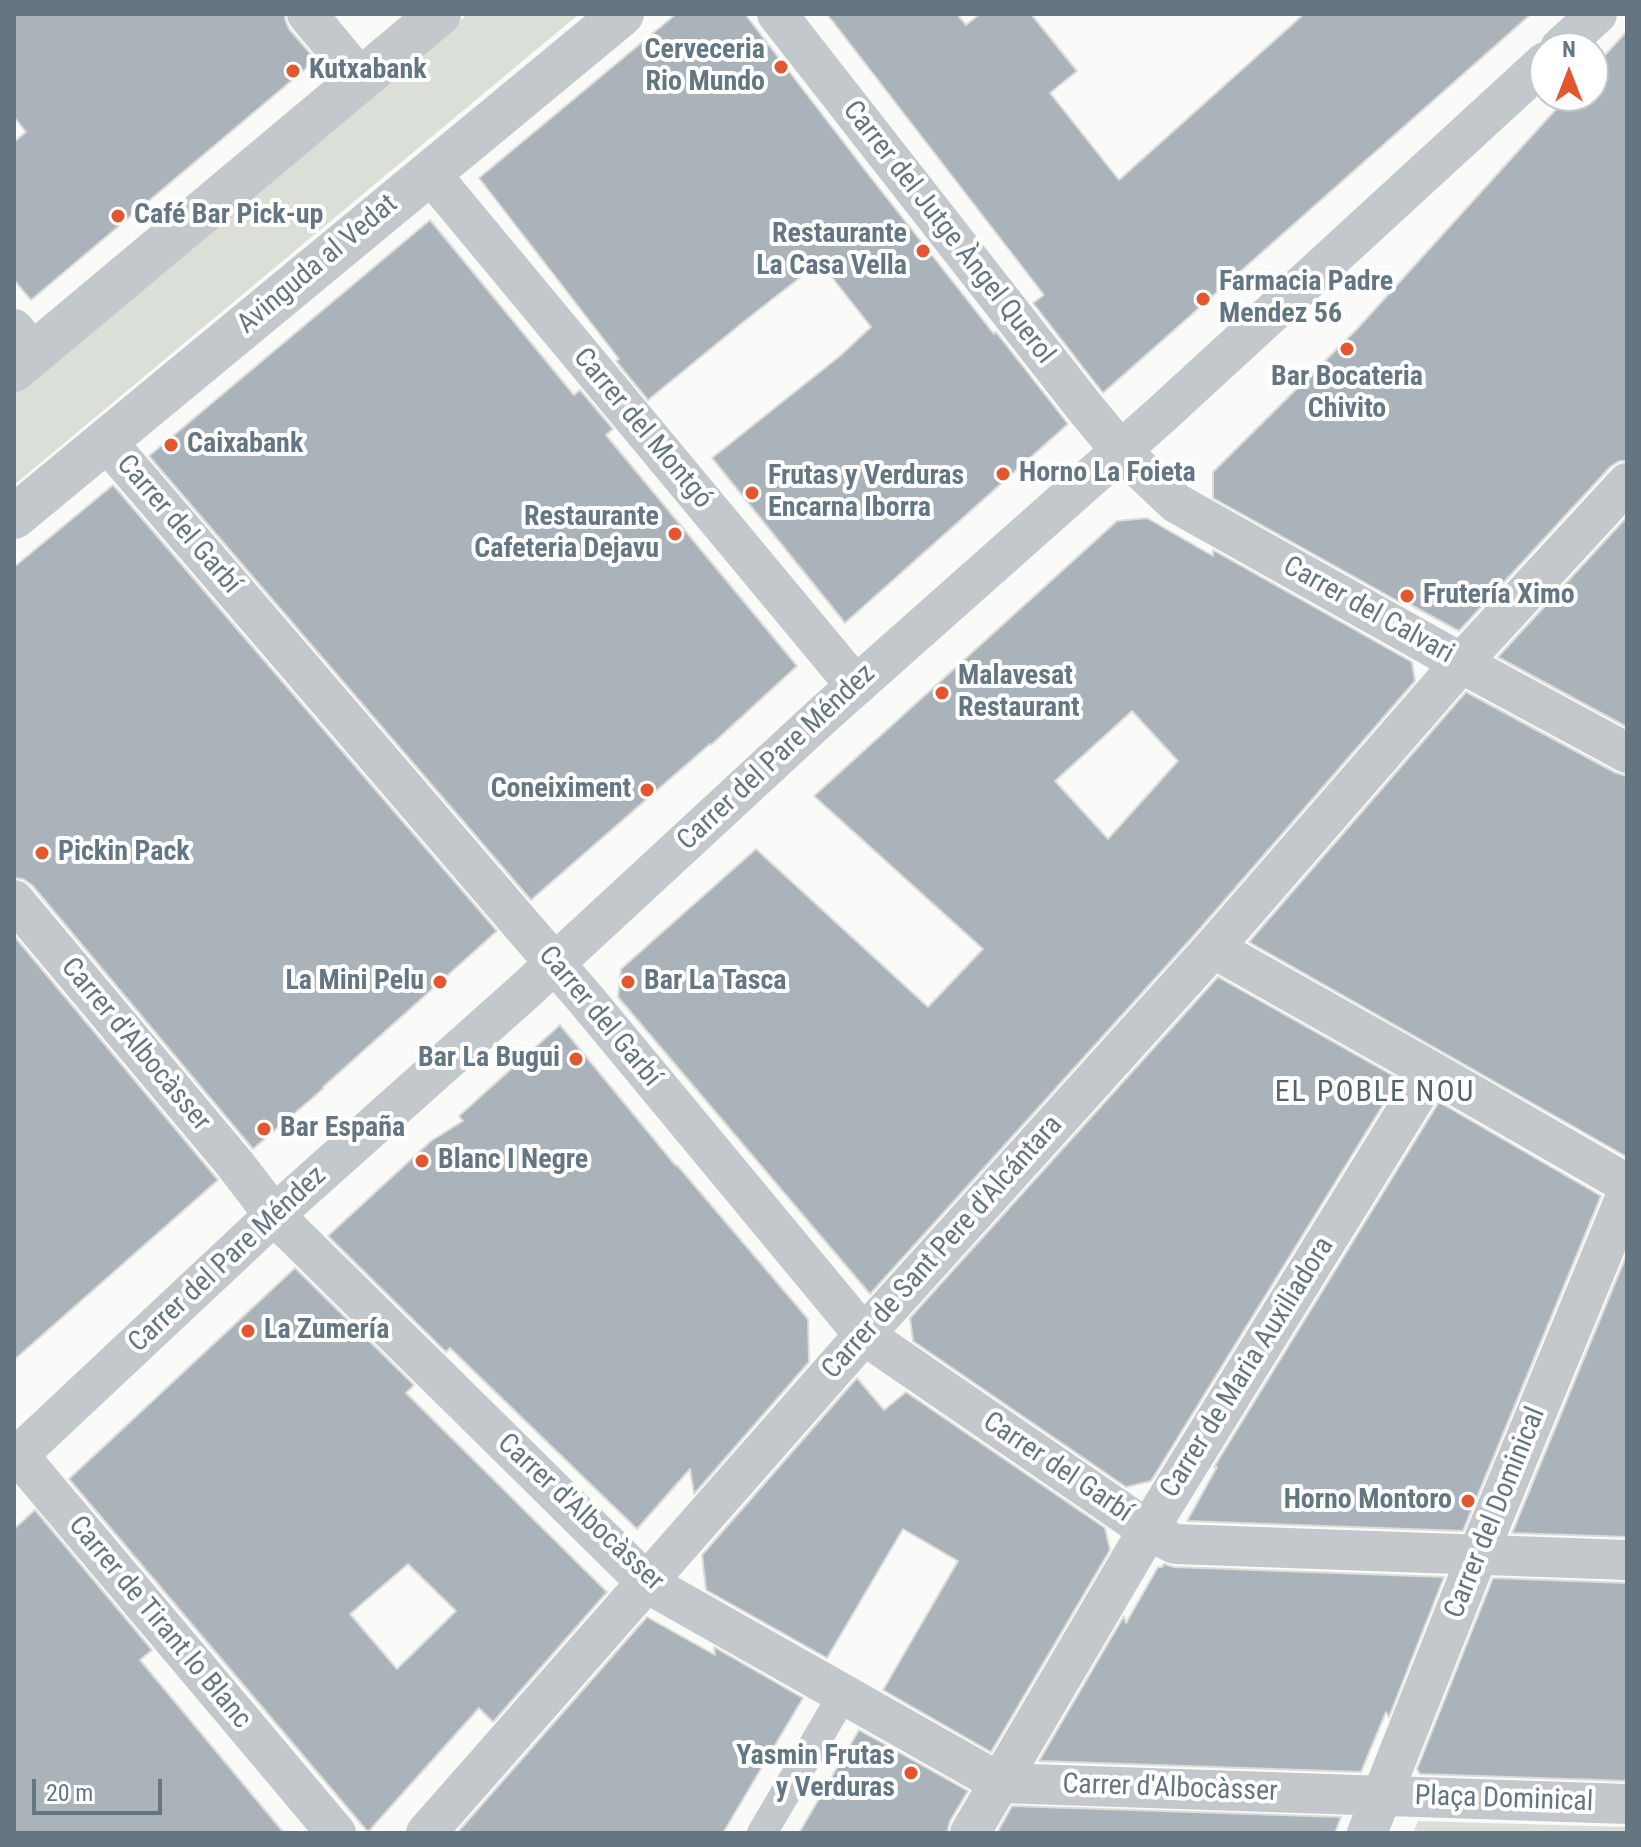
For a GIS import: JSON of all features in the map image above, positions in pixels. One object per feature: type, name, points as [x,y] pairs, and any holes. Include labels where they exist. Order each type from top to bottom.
[{"type":"street","points":[[307,14],[361,79]]},
{"type":"street","points":[[21,351],[439,14]]},
{"type":"street","name":"Avinguda al Vedat","points":[[14,517],[622,14]]},
{"type":"street","name":"Carrer del Jutge Àngel Querol","points":[[777,14],[1121,451]]},
{"type":"street","points":[[1577,32],[1597,14]]},
{"type":"street","name":"Carrer del Pare Méndez","points":[[16,1455],[274,1215],[503,1011],[856,686],[1121,451],[1529,77]]},
{"type":"street","name":"Carrer del Montgó","points":[[429,172],[856,686]]},
{"type":"street","name":"Carrer del Garbí","points":[[106,441],[588,1002],[864,1335],[1148,1530],[1175,1544],[1627,1560]]},
{"type":"street","name":"Carrer del Calvari","points":[[1121,451],[1176,503],[1627,753]]},
{"type":"street","name":"Carrer de Sant Pere d'Alcántara","points":[[426,1833],[864,1335],[1213,948],[1461,663],[1627,483]]},
{"type":"street","name":"Carrer d'Albocàsser","points":[[14,900],[274,1215],[647,1583],[1000,1783],[1382,1796]]},
{"type":"street","points":[[1213,948],[1627,1184]]},
{"type":"street","name":"Carrer de Maria Auxiliadora","points":[[970,1833],[1148,1530],[1431,1071]]},
{"type":"street","name":"Carrer del Dominical","points":[[1367,1833],[1627,1194]]},
{"type":"street","name":"Carrer de Tirant lo Blanc","points":[[16,1455],[336,1833]]},
{"type":"street","points":[[762,1833],[843,1695]]},
{"type":"street","name":"Plaça Dominical","points":[[1382,1796],[1627,1804]]},
{"type":"shaded area","points":[[468,14],[579,14],[14,485],[14,393]]},
{"type":"shaded area","points":[[1418,1821],[1627,1827],[1627,1833],[1413,1833]]},
{"type":"building","points":[[14,14],[285,14],[289,29],[316,60],[31,300],[14,280],[14,142],[26,132],[14,117]]},
{"type":"building","points":[[676,14],[745,14],[994,334],[996,332],[1068,424],[845,623],[712,458],[840,356],[871,327],[820,262],[648,400],[479,178]]},
{"type":"building","points":[[827,14],[957,14],[966,25],[980,14],[1031,14],[1077,71],[1050,93],[1119,180],[1304,14],[1531,14],[1103,393],[1033,303],[1044,295]]},
{"type":"building","points":[[1627,31],[1627,461],[1619,461],[1610,467],[1459,631],[1402,600],[1403,604],[1213,498],[1213,472],[1358,328],[1554,112],[1609,112],[1609,51]]},
{"type":"building","points":[[430,220],[574,395],[580,390],[613,429],[606,435],[797,666],[711,745],[531,900],[149,456]]},
{"type":"building","points":[[113,485],[497,931],[253,1149],[32,885],[14,878],[14,567]]},
{"type":"building","points":[[1627,517],[1627,727],[1498,657]]},
{"type":"building","points":[[1147,518],[1213,556],[1213,550],[1412,662],[1415,681],[1196,933],[870,1294],[618,997],[621,969],[756,849],[928,1007],[983,949],[814,796],[1117,521]],"holes":[[[1132,711],[1178,761],[1108,839],[1055,781]]]},
{"type":"building","points":[[1466,692],[1616,773],[1627,776],[1627,1157],[1249,942]]},
{"type":"building","points":[[14,936],[218,1180],[14,1360]]},
{"type":"building","points":[[1218,977],[1399,1079],[1151,1481],[1126,1487],[913,1341],[910,1318]]},
{"type":"building","points":[[560,1025],[808,1319],[809,1362],[694,1494],[690,1469],[637,1529],[450,1348],[446,1352],[328,1236],[431,1141],[463,1121],[459,1116]]},
{"type":"building","points":[[1439,1102],[1601,1196],[1463,1531],[1187,1521],[1217,1467],[1214,1467]]},
{"type":"building","points":[[1627,1254],[1627,1537],[1512,1533]]},
{"type":"building","points":[[295,1268],[414,1385],[406,1393],[607,1592],[493,1722],[479,1708],[368,1832],[69,1479]],"holes":[[[408,1564],[456,1611],[397,1669],[350,1614]]]},
{"type":"building","points":[[857,1378],[884,1410],[906,1392],[1105,1528],[1110,1550],[991,1752],[883,1690],[958,1561],[903,1529],[827,1658],[706,1590],[702,1555]]},
{"type":"building","points":[[35,1510],[152,1650],[140,1660],[284,1833],[14,1833],[14,1529]]},
{"type":"building","points":[[1164,1564],[1174,1567],[1444,1577],[1389,1717],[1386,1712],[1361,1772],[1039,1761],[1124,1616],[1126,1623],[1158,1567]]},
{"type":"building","points":[[1493,1578],[1627,1583],[1627,1781],[1420,1774],[1417,1769]]},
{"type":"building","points":[[647,1617],[715,1655],[714,1647],[803,1698],[723,1833],[457,1833]]},
{"type":"building","points":[[859,1730],[968,1791],[950,1821],[947,1833],[799,1833]]},
{"type":"building","points":[[1012,1806],[1341,1817],[1335,1833],[997,1833]]},
{"type":"place","name":"Cerveceria Rio Mundo","points":[[781,67]]},
{"type":"place","name":"Kutxabank","points":[[293,71]]},
{"type":"place","name":"Café Bar Pick-up","points":[[118,216]]},
{"type":"place","name":"Restaurante La Casa Vella","points":[[923,251]]},
{"type":"place","name":"Farmacia Padre Mendez 56","points":[[1203,299]]},
{"type":"place","name":"Bar Bocateria Chivito","points":[[1347,349]]},
{"type":"place","name":"Caixabank","points":[[171,445]]},
{"type":"place","name":"Horno La Foieta","points":[[1003,474]]},
{"type":"place","name":"Frutas y Verduras Encarna Iborra","points":[[752,493]]},
{"type":"place","name":"Restaurante Cafeteria Dejavu","points":[[675,534]]},
{"type":"place","name":"Frutería Ximo","points":[[1407,596]]},
{"type":"place","name":"Malavesat Restaurant","points":[[942,693]]},
{"type":"place","name":"Coneiximent","points":[[647,790]]},
{"type":"place","name":"Pickin Pack","points":[[42,853]]},
{"type":"place","name":"La Mini Pelu","points":[[440,982]]},
{"type":"place","name":"Bar La Tasca","points":[[628,982]]},
{"type":"place","name":"Bar La Bugui","points":[[576,1059]]},
{"type":"place","name":"Bar España","points":[[264,1129]]},
{"type":"place","name":"Blanc I Negre","points":[[422,1161]]},
{"type":"place","name":"La Zumería","points":[[248,1331]]},
{"type":"place","name":"Horno Montoro","points":[[1468,1501]]},
{"type":"place","name":"Yasmin Frutas y Verduras","points":[[911,1773]]},
{"type":"district","name":"EL POBLE NOU","points":[[1375,1093]]}]
